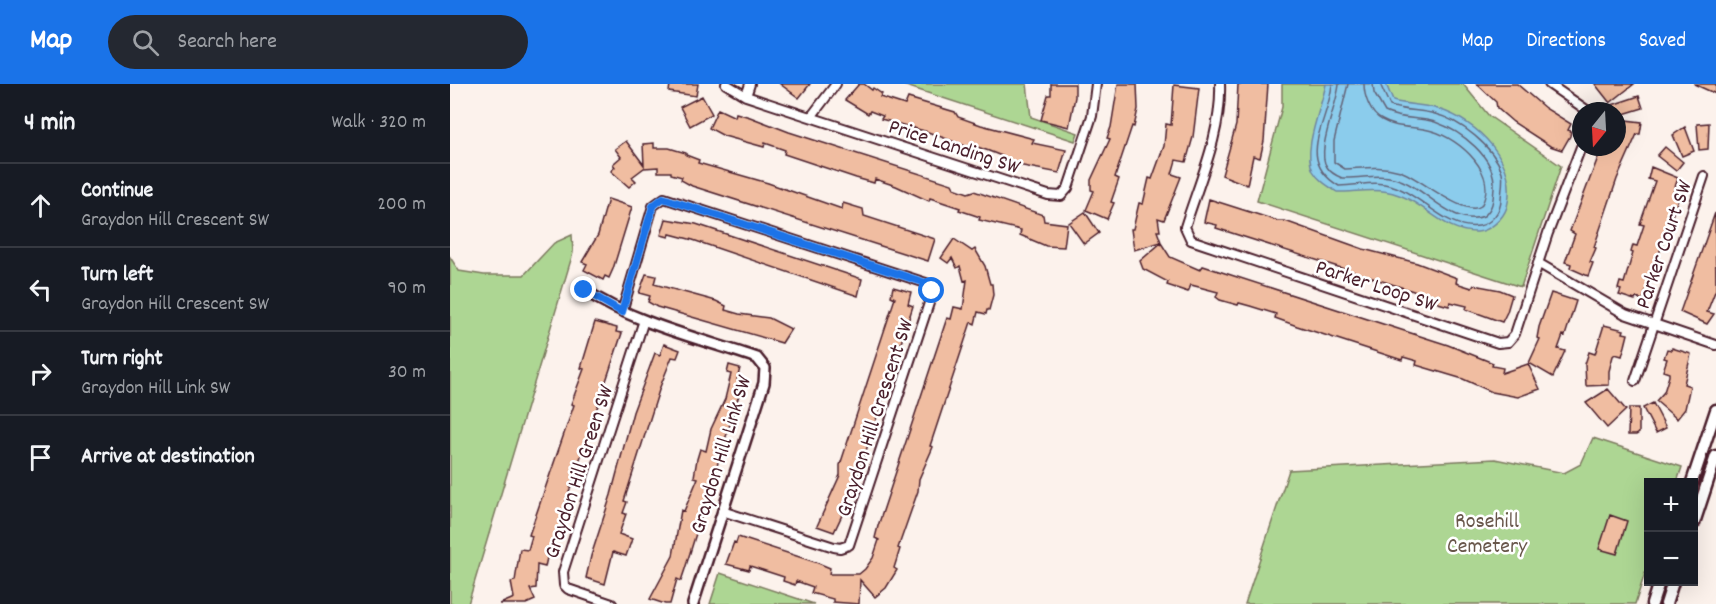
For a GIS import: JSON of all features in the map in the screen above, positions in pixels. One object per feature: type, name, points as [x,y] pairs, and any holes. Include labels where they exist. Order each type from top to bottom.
[{"type":"main road","points":[[1694,478],[1716,410]]},
{"type":"main road","points":[[1698,511],[1716,456]]},
{"type":"main road","points":[[1652,604],[1658,586]]},
{"type":"main road","points":[[1666,604],[1672,586]]},
{"type":"street","name":"Price Landing SW","points":[[726,84],[746,96],[1048,195],[1061,196],[1068,189],[1092,116],[1096,84]]},
{"type":"street","points":[[746,96],[750,84]]},
{"type":"street","points":[[811,117],[836,84]]},
{"type":"street","name":"Parker Loop SW","points":[[1220,84],[1213,140],[1185,227],[1191,240],[1503,343],[1512,340],[1515,334],[1538,263],[1578,156]]},
{"type":"street","points":[[1549,84],[1575,102]]},
{"type":"street","name":"Parker Court SW","points":[[1635,381],[1704,176]]},
{"type":"street","name":"Graydon Hill Crescent SW","points":[[622,312],[653,206],[663,198],[875,265],[926,283],[931,287],[931,297],[849,545],[840,549],[722,511]]},
{"type":"street","points":[[1538,263],[1625,314],[1716,345]]},
{"type":"street","name":"Graydon Hill Link SW","points":[[584,290],[622,312],[757,358],[765,368],[764,383],[693,604]]},
{"type":"street","name":"Graydon Hill Green SW","points":[[612,604],[568,589],[564,585],[563,572],[644,320]]},
{"type":"green space","points":[[900,84],[1027,84],[1031,117],[1078,133],[1075,141]]},
{"type":"green space","points":[[1282,84],[1463,84],[1489,116],[1561,166],[1521,287],[1257,201],[1282,107]]},
{"type":"green space","points":[[572,235],[573,253],[468,604],[450,604],[450,257],[459,271],[484,275],[524,275],[554,243]]},
{"type":"green space","name":"Rosehill Cemetery","points":[[1593,438],[1682,467],[1678,478],[1644,478],[1644,576],[1635,604],[1245,604],[1289,470],[1495,459],[1564,473],[1581,464]]},
{"type":"green space","points":[[720,573],[814,604],[710,604]]},
{"type":"water","points":[[1326,84],[1386,84],[1393,101],[1438,109],[1453,115],[1481,133],[1501,159],[1507,174],[1509,190],[1507,207],[1502,216],[1487,229],[1477,232],[1466,231],[1447,224],[1396,194],[1371,190],[1337,192],[1327,185],[1313,171],[1310,162],[1311,140]]},
{"type":"building","points":[[670,84],[698,84],[696,96],[669,92]]},
{"type":"building","points":[[780,84],[810,84],[799,98]]},
{"type":"building","points":[[859,84],[864,84],[872,90],[873,88],[882,94],[880,97],[905,105],[908,98],[955,112],[958,117],[981,125],[1034,139],[1032,143],[1066,150],[1059,173],[1023,166],[972,145],[968,147],[928,132],[881,119],[883,116],[870,111],[868,114],[845,100]]},
{"type":"building","points":[[1051,84],[1075,84],[1069,127],[1041,120],[1048,95],[1051,95]]},
{"type":"building","points":[[1118,84],[1137,84],[1138,109],[1134,127],[1132,126],[1115,177],[1119,179],[1111,202],[1114,203],[1107,219],[1086,210],[1094,191],[1091,190],[1091,180],[1110,139],[1107,138]]},
{"type":"building","points":[[1238,84],[1268,84],[1264,141],[1260,158],[1253,156],[1247,185],[1222,175],[1236,125]]},
{"type":"building","points":[[1477,84],[1517,84],[1545,108],[1571,124],[1568,130],[1571,131],[1570,136],[1562,150],[1550,146],[1513,122],[1497,108],[1496,102]]},
{"type":"building","points":[[1595,84],[1634,84],[1611,102]]},
{"type":"building","points":[[1694,84],[1716,84],[1716,94]]},
{"type":"building","points":[[1174,85],[1199,88],[1193,137],[1186,162],[1176,160],[1172,174],[1181,177],[1164,220],[1158,218],[1160,231],[1157,231],[1161,242],[1134,250],[1131,229],[1133,229],[1139,203],[1143,204],[1149,178],[1152,179],[1164,146],[1166,124],[1171,125]]},
{"type":"building","points":[[702,96],[712,114],[690,126],[680,107]]},
{"type":"building","points":[[1639,96],[1643,108],[1626,113],[1626,102],[1621,102]]},
{"type":"building","points":[[718,109],[735,117],[736,113],[750,117],[789,132],[952,184],[954,188],[968,193],[974,191],[1043,215],[1044,221],[1067,224],[1064,247],[1046,246],[1020,235],[1021,230],[979,220],[980,217],[959,210],[960,208],[930,198],[929,201],[875,179],[874,183],[784,154],[785,150],[765,143],[764,147],[724,136],[709,128]]},
{"type":"building","points":[[1626,120],[1642,122],[1640,134],[1637,134],[1617,179],[1594,247],[1596,248],[1590,262],[1593,263],[1588,276],[1570,268],[1571,264],[1565,262],[1575,234],[1570,231],[1599,156],[1626,156]]},
{"type":"building","points":[[1709,123],[1708,149],[1699,150],[1697,124]]},
{"type":"building","points":[[1685,127],[1694,151],[1682,156],[1673,135]]},
{"type":"building","points":[[626,141],[644,165],[643,144],[654,143],[654,148],[669,148],[686,153],[699,160],[698,163],[768,183],[842,209],[843,203],[863,209],[864,216],[935,239],[928,261],[692,186],[681,180],[682,177],[671,174],[671,172],[658,172],[658,167],[644,168],[632,177],[636,181],[629,187],[611,171],[615,167],[613,164],[621,157],[615,149]]},
{"type":"building","points":[[1665,147],[1683,162],[1676,171],[1657,156]]},
{"type":"building","points":[[1651,167],[1678,178],[1673,193],[1679,196],[1643,300],[1636,298],[1635,300],[1619,295],[1621,290],[1618,289],[1620,282],[1624,283],[1633,253],[1631,252],[1633,245],[1637,246],[1644,225],[1640,224],[1655,181],[1648,179]]},
{"type":"building","points":[[608,199],[632,207],[613,269],[609,278],[605,276],[603,280],[584,270],[587,264],[582,262],[598,235]]},
{"type":"building","points":[[1209,199],[1278,221],[1285,221],[1363,249],[1417,263],[1457,278],[1456,283],[1472,288],[1474,285],[1500,290],[1512,295],[1507,312],[1502,322],[1466,309],[1467,306],[1450,302],[1449,306],[1438,303],[1432,297],[1216,228],[1217,225],[1204,222]]},
{"type":"building","points":[[1085,212],[1099,233],[1084,244],[1069,223]]},
{"type":"building","points":[[1715,213],[1716,289],[1707,312],[1714,314],[1707,324],[1680,312]]},
{"type":"building","points":[[666,219],[696,224],[862,279],[858,296],[693,240],[670,234],[669,237],[661,235]]},
{"type":"building","points":[[954,239],[972,251],[975,249],[985,266],[990,284],[992,284],[993,295],[986,314],[978,312],[975,324],[971,322],[930,446],[933,447],[919,479],[918,491],[898,548],[900,549],[894,568],[897,570],[886,588],[875,597],[860,580],[859,604],[833,602],[833,599],[811,593],[813,587],[796,581],[795,585],[783,581],[784,577],[750,566],[749,570],[726,564],[738,537],[818,563],[830,568],[829,574],[859,574],[873,558],[879,540],[875,538],[878,526],[947,318],[951,319],[954,307],[963,309],[967,280],[964,281],[960,266],[957,268],[952,258],[948,263],[941,258]]},
{"type":"building","points":[[1161,243],[1170,257],[1200,270],[1203,266],[1448,345],[1493,363],[1492,366],[1503,368],[1502,373],[1528,364],[1540,389],[1518,397],[1492,392],[1463,379],[1416,365],[1417,361],[1403,357],[1402,360],[1275,318],[1276,314],[1220,300],[1216,297],[1218,292],[1191,285],[1188,292],[1167,285],[1168,282],[1143,269],[1140,261]]},
{"type":"building","points":[[646,274],[656,276],[654,284],[716,301],[726,306],[725,310],[769,318],[791,329],[782,343],[657,307],[648,302],[650,296],[639,293]]},
{"type":"building","points":[[893,287],[911,292],[908,304],[913,306],[852,494],[834,532],[817,526],[840,475],[840,465],[895,298],[891,296]]},
{"type":"building","points":[[1551,293],[1576,301],[1565,336],[1563,335],[1558,349],[1565,351],[1553,377],[1529,363],[1540,339],[1537,338],[1539,327]]},
{"type":"building","points":[[595,322],[617,328],[616,332],[622,333],[567,498],[551,554],[548,553],[545,567],[537,565],[536,588],[530,589],[535,600],[526,604],[500,604],[514,598],[511,582],[515,581],[520,549],[528,550],[532,536],[529,535],[574,405],[571,404],[584,369],[581,368]]},
{"type":"building","points":[[1604,325],[1624,330],[1623,333],[1628,334],[1625,346],[1622,356],[1615,354],[1613,356],[1609,371],[1609,385],[1586,386],[1585,364],[1589,352],[1595,354]]},
{"type":"building","points":[[664,344],[680,350],[677,358],[672,357],[660,387],[624,501],[627,502],[623,513],[626,514],[619,534],[632,539],[626,556],[613,552],[605,584],[586,578],[591,556],[611,495],[633,412],[655,353],[660,355]]},
{"type":"building","points":[[1672,348],[1691,354],[1684,384],[1690,386],[1685,409],[1677,419],[1656,401],[1664,392],[1669,376],[1669,373],[1663,371],[1667,359],[1664,358],[1667,349],[1672,350]]},
{"type":"building","points":[[729,365],[740,368],[737,380],[743,382],[681,581],[677,579],[670,604],[665,604],[650,599],[673,556],[681,510],[684,511],[698,478],[694,477],[700,449],[706,451],[711,429],[725,399],[731,374],[727,373]]},
{"type":"building","points":[[1608,389],[1626,410],[1607,428],[1586,403]]},
{"type":"building","points":[[1653,403],[1666,428],[1656,433],[1643,408]]},
{"type":"building","points":[[1629,408],[1639,408],[1639,433],[1636,435],[1628,435]]},
{"type":"building","points":[[1610,515],[1627,521],[1617,554],[1599,549]]},
{"type":"route","points":[[584,290],[622,312],[653,206],[660,198],[668,198],[875,265],[926,283],[932,291]]}]
